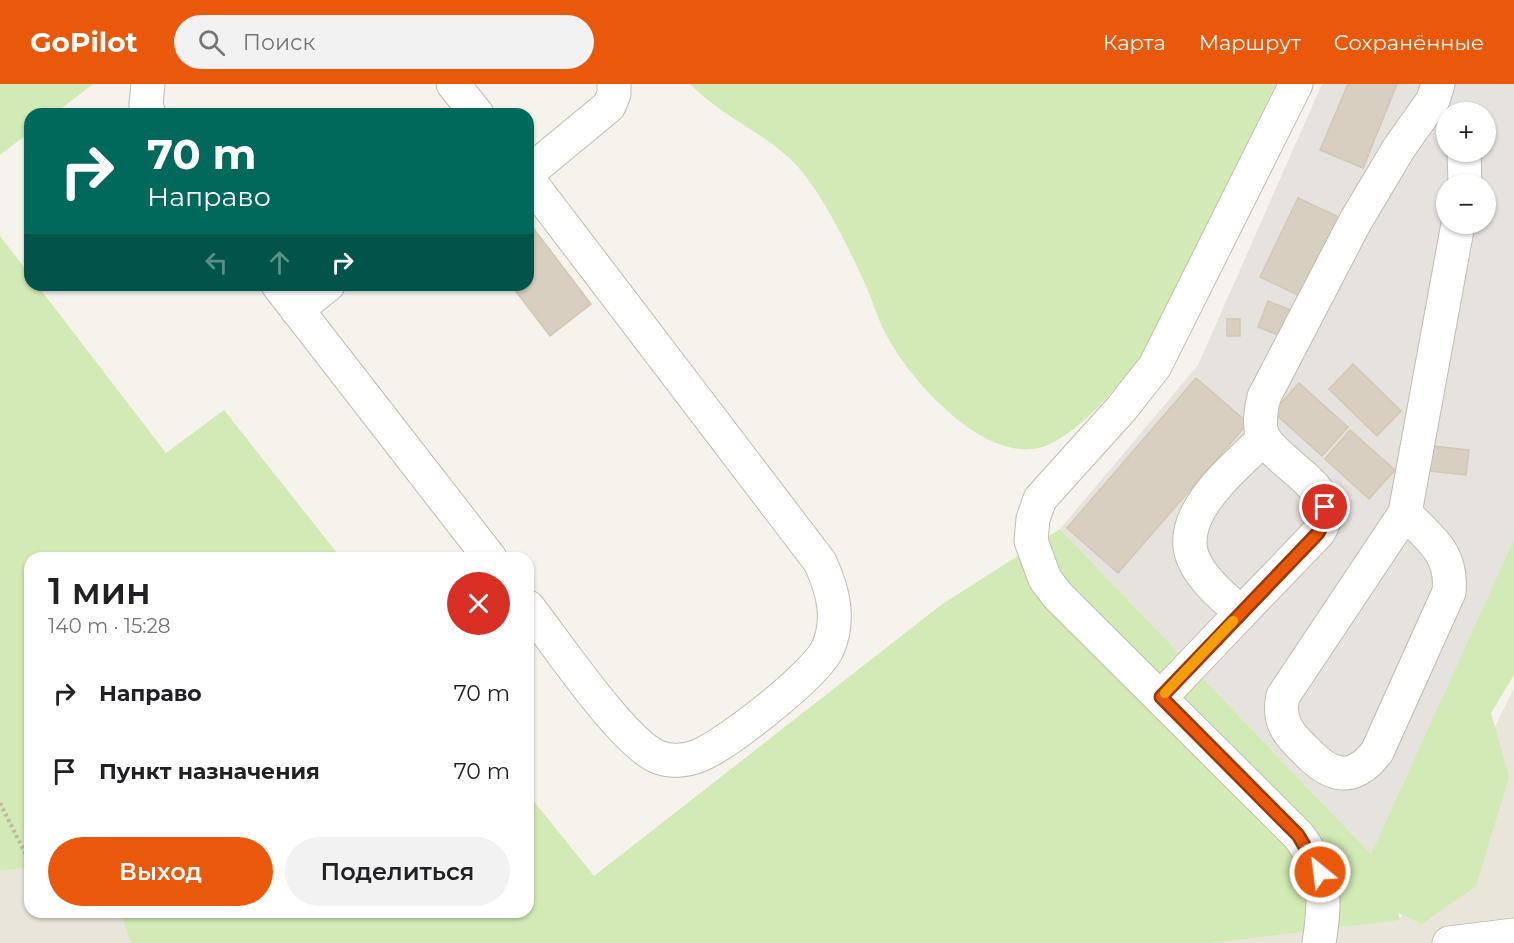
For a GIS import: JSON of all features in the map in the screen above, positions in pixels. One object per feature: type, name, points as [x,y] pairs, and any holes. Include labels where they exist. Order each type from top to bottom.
[{"type":"street","points":[[147,108],[148,84]]},
{"type":"street","points":[[453,84],[472,108]]},
{"type":"street","points":[[534,169],[609,106],[614,94],[614,84]]},
{"type":"street","points":[[1296,84],[1155,366],[1122,408],[1040,499],[1033,519],[1031,541],[1046,579],[1058,596],[1298,835],[1311,852],[1320,872],[1324,893],[1319,943]]},
{"type":"street","points":[[1161,697],[1318,533],[1326,518],[1322,497],[1264,438],[1262,406],[1268,387],[1368,198],[1439,100]]},
{"type":"street","points":[[534,187],[820,562],[831,585],[835,608],[833,629],[827,649],[816,666],[800,682],[715,747],[697,757],[678,761],[660,758],[630,739],[534,615]]},
{"type":"street","points":[[1405,513],[1443,553],[1448,564],[1449,592],[1377,752],[1357,769],[1343,773],[1329,771],[1289,734],[1281,716],[1283,696],[1405,513],[1456,234]]},
{"type":"street","points":[[308,291],[288,297],[485,552]]},
{"type":"street","points":[[1241,613],[1197,567],[1188,545],[1189,532],[1194,519],[1210,495],[1264,438]]},
{"type":"street","points":[[1449,943],[1514,935]]},
{"type":"path","points":[[0,802],[24,851]]},
{"type":"shaded area","points":[[1322,84],[1514,84],[1514,539],[1371,854],[1060,529],[1198,365]]},
{"type":"shaded area","points":[[1514,688],[1514,943],[1212,943],[1400,919]]},
{"type":"shaded area","points":[[24,868],[24,918],[122,918],[131,943],[0,943],[0,871]]},
{"type":"green space","points":[[0,84],[93,84],[62,108],[24,108],[24,137],[0,155]]},
{"type":"green space","points":[[690,84],[1276,84],[1141,357],[1100,405],[1075,428],[1050,444],[1027,449],[1004,446],[980,435],[957,419],[935,399],[916,378],[888,338],[842,237],[801,170],[771,143],[705,98]]},
{"type":"green space","points":[[0,236],[24,267],[24,291],[42,291],[166,453],[224,410],[336,552],[24,552],[24,868],[0,871]]},
{"type":"green space","points":[[1060,529],[1371,854],[1514,539],[1514,675],[1491,713],[1509,777],[1476,886],[1422,924],[1398,913],[1400,920],[1212,943],[131,943],[122,918],[534,918],[534,801],[594,876],[941,605]]},
{"type":"building","points":[[1348,84],[1397,84],[1363,168],[1320,150]]},
{"type":"building","points":[[1298,198],[1339,217],[1300,296],[1260,277]]},
{"type":"building","points":[[534,229],[591,304],[550,336],[516,291],[534,291]]},
{"type":"building","points":[[1268,301],[1293,311],[1283,337],[1258,327]]},
{"type":"building","points":[[1227,319],[1240,319],[1240,336],[1227,336]]},
{"type":"building","points":[[1353,364],[1401,411],[1377,436],[1329,389]]},
{"type":"building","points":[[1196,378],[1248,423],[1118,573],[1067,528]]},
{"type":"building","points":[[1299,383],[1348,427],[1322,456],[1273,412]]},
{"type":"building","points":[[1350,430],[1395,470],[1369,499],[1325,459]]},
{"type":"building","points":[[1432,446],[1469,450],[1466,475],[1430,471]]},
{"type":"slow traffic","points":[[1165,693],[1233,621]]},
{"type":"route","points":[[1320,872],[1311,852],[1298,835],[1161,697],[1318,533],[1326,518],[1325,507]]}]
